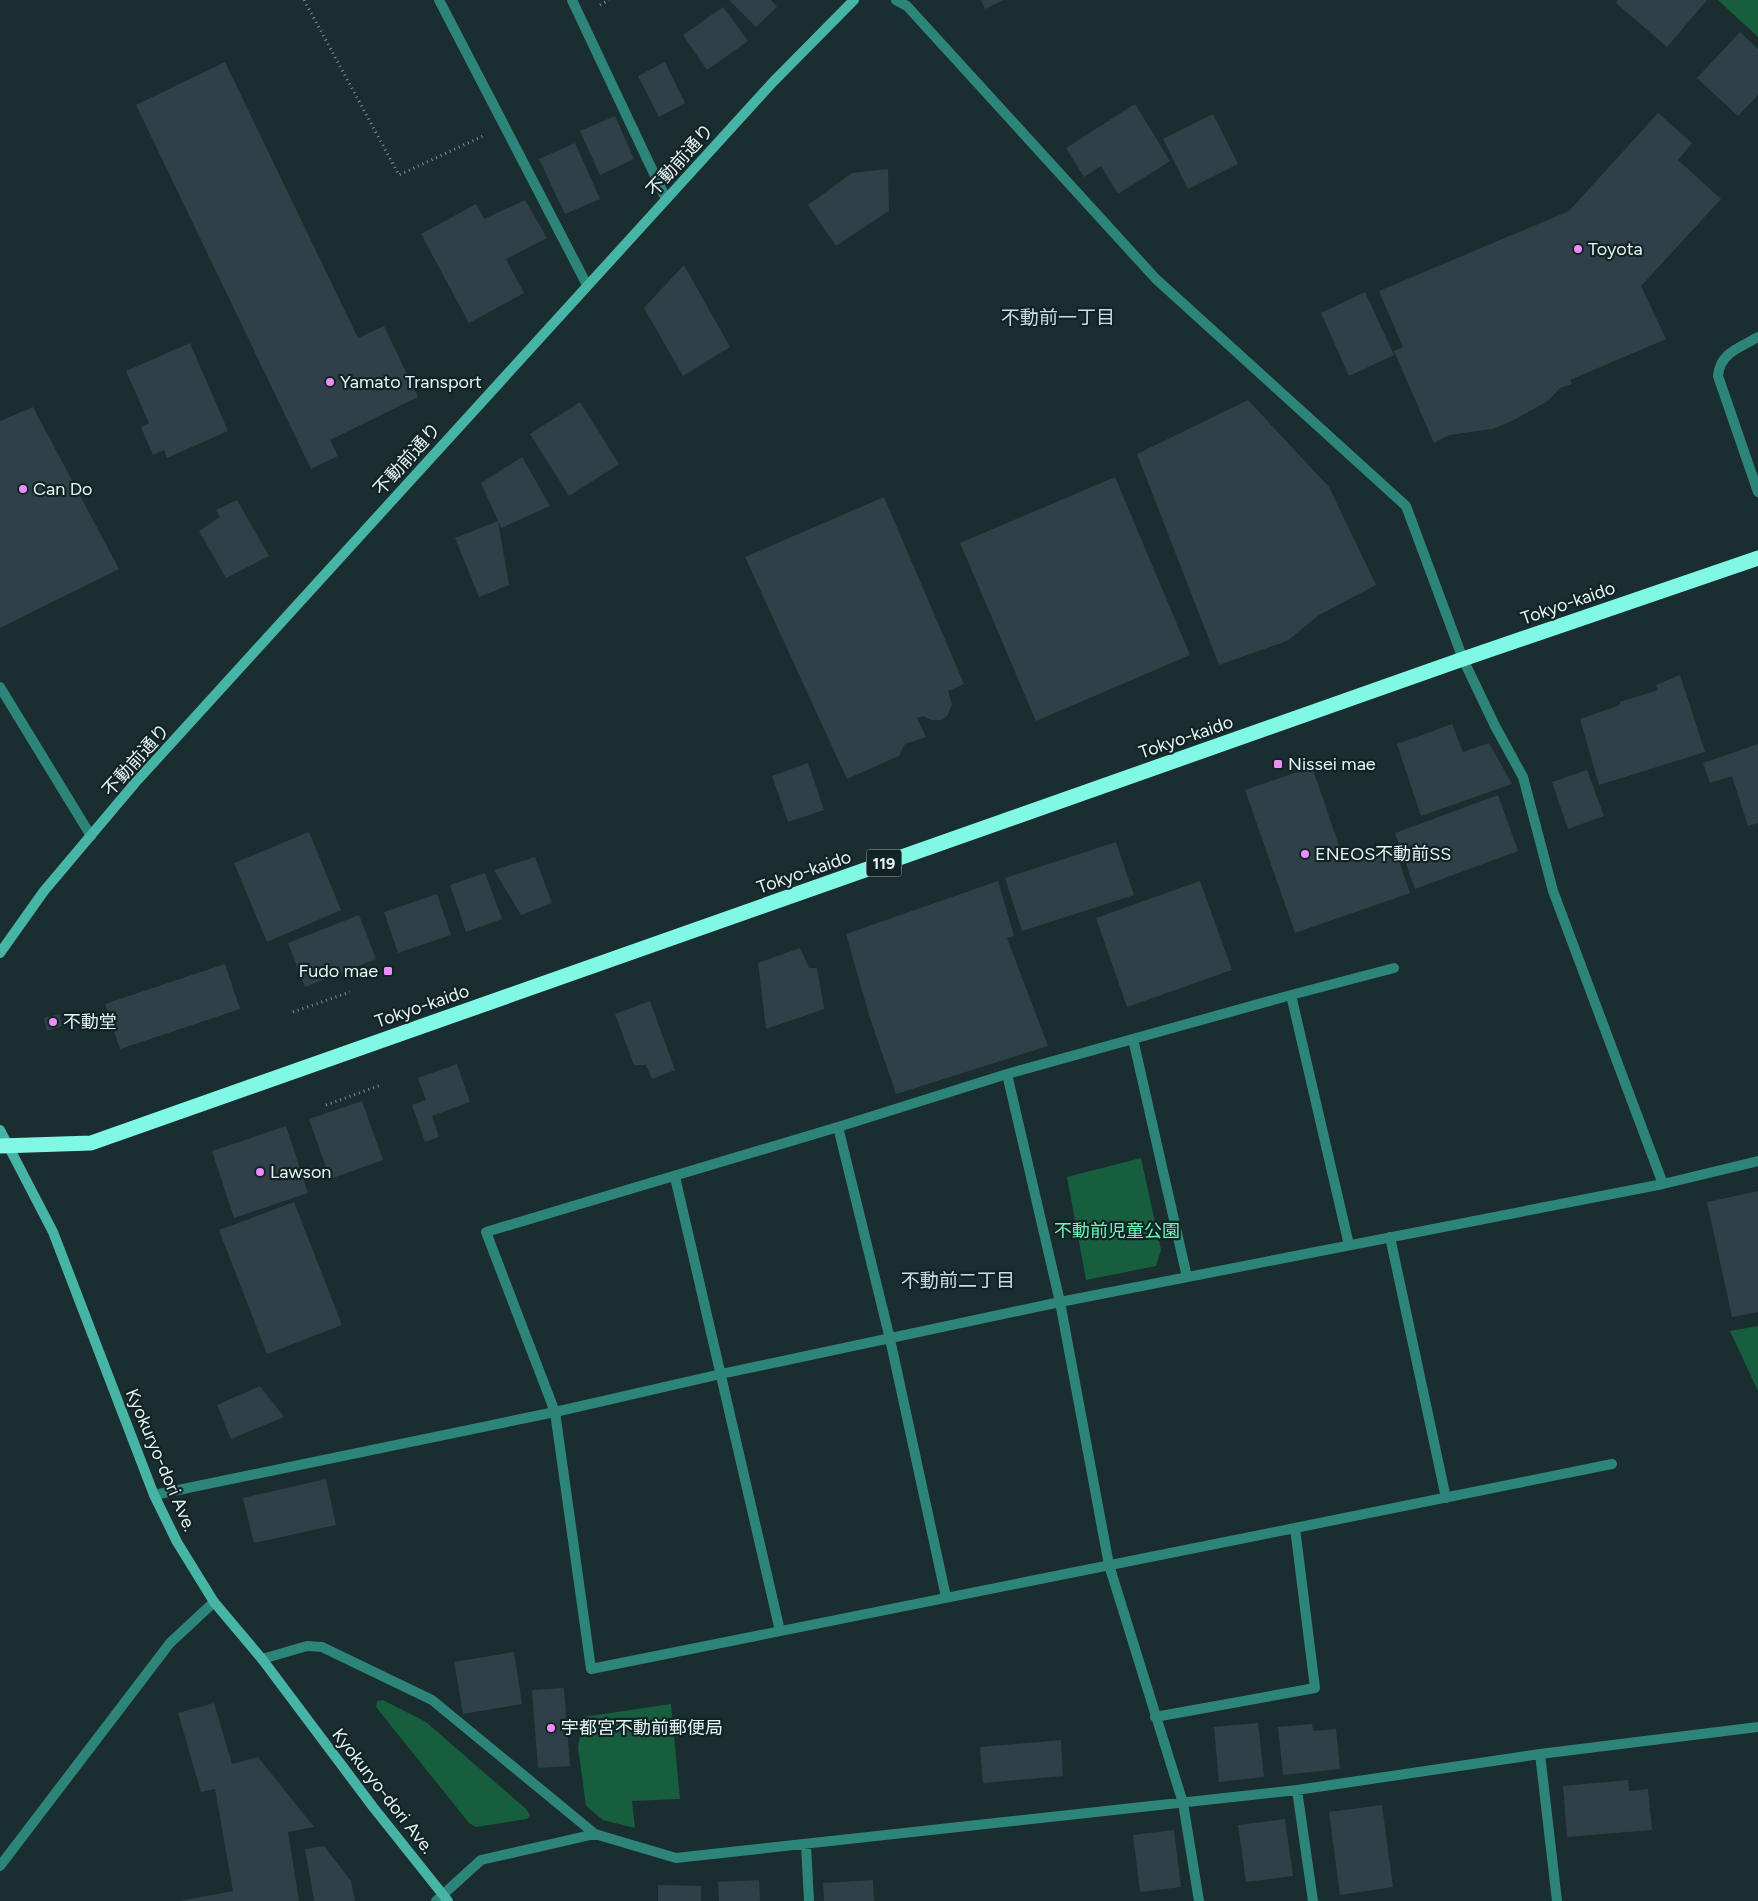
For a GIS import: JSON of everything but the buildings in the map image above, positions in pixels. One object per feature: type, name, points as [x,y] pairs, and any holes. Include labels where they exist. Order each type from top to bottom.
[{"type":"highway","name":"Tokyo-kaido","points":[[3,1145],[91,1143],[1463,659],[1758,558]]},
{"type":"street","points":[[439,0],[586,285]]},
{"type":"street","points":[[572,0],[666,199]]},
{"type":"street","name":"不動前通り","points":[[1,947],[44,891],[135,783],[586,285],[773,82],[854,0]]},
{"type":"street","points":[[896,0],[907,6],[1156,279],[1406,506],[1463,659],[1495,726],[1523,777],[1553,891],[1663,1184]]},
{"type":"street","points":[[1758,337],[1730,353],[1719,364],[1718,376],[1758,492]]},
{"type":"street","points":[[0,687],[91,836]]},
{"type":"street","points":[[1394,968],[1007,1074],[674,1177],[486,1232],[555,1412],[591,1670],[1612,1464]]},
{"type":"street","points":[[1291,995],[1349,1245]]},
{"type":"street","points":[[1133,1039],[1187,1277]]},
{"type":"street","points":[[1007,1074],[1060,1302],[1110,1565],[1183,1803],[1199,1901]]},
{"type":"street","points":[[838,1127],[890,1339],[946,1597]]},
{"type":"street","points":[[0,1130],[3,1145]]},
{"type":"street","name":"Kyokuryo-dori Ave.","points":[[3,1145],[53,1232],[154,1494],[177,1542],[214,1602],[262,1659],[442,1899]]},
{"type":"street","points":[[154,1494],[555,1412],[721,1374],[1060,1302],[1663,1184],[1758,1162]]},
{"type":"street","points":[[674,1177],[780,1631]]},
{"type":"street","points":[[1390,1237],[1446,1498]]},
{"type":"street","points":[[1156,1717],[1315,1688],[1295,1528]]},
{"type":"street","points":[[0,1866],[170,1643],[214,1602]]},
{"type":"street","points":[[262,1659],[307,1646],[322,1647],[432,1700],[595,1834],[676,1858],[1297,1790],[1540,1754],[1758,1727]]},
{"type":"street","points":[[1540,1754],[1557,1901]]},
{"type":"street","points":[[1297,1790],[1312,1901]]},
{"type":"street","points":[[442,1899],[482,1860],[595,1834]]},
{"type":"street","points":[[806,1845],[809,1901]]},
{"type":"path","points":[[304,0],[399,175],[504,126]]},
{"type":"path","points":[[293,1012],[350,992]]},
{"type":"path","points":[[326,1105],[381,1085]]},
{"type":"green space","points":[[1718,0],[1758,0],[1758,37]]},
{"type":"green space","name":"不動前児童公園","points":[[1141,1158],[1161,1250],[1156,1266],[1086,1280],[1067,1177]]},
{"type":"green space","points":[[1758,1326],[1758,1391],[1730,1331]]},
{"type":"green space","points":[[383,1700],[426,1722],[526,1809],[530,1815],[527,1819],[476,1827],[469,1823],[376,1707],[377,1701]]},
{"type":"green space","points":[[671,1704],[680,1799],[632,1801],[635,1828],[603,1820],[586,1806],[578,1747],[583,1717]]},
{"type":"place","name":"Toyota","points":[[1578,249]]},
{"type":"place","name":"Yamato Transport","points":[[330,382]]},
{"type":"place","name":"Can Do","points":[[23,489]]},
{"type":"place","name":"Nissei mae","points":[[1278,764]]},
{"type":"place","name":"ENEOS不動前SS","points":[[1305,854]]},
{"type":"place","name":"Fudo mae","points":[[388,971]]},
{"type":"place","name":"不動堂","points":[[53,1022]]},
{"type":"place","name":"Lawson","points":[[260,1172]]},
{"type":"place","name":"宇都宮不動前郵便局","points":[[551,1728]]},
{"type":"district","name":"不動前一丁目","points":[[1058,317]]},
{"type":"district","name":"不動前二丁目","points":[[958,1280]]}]
